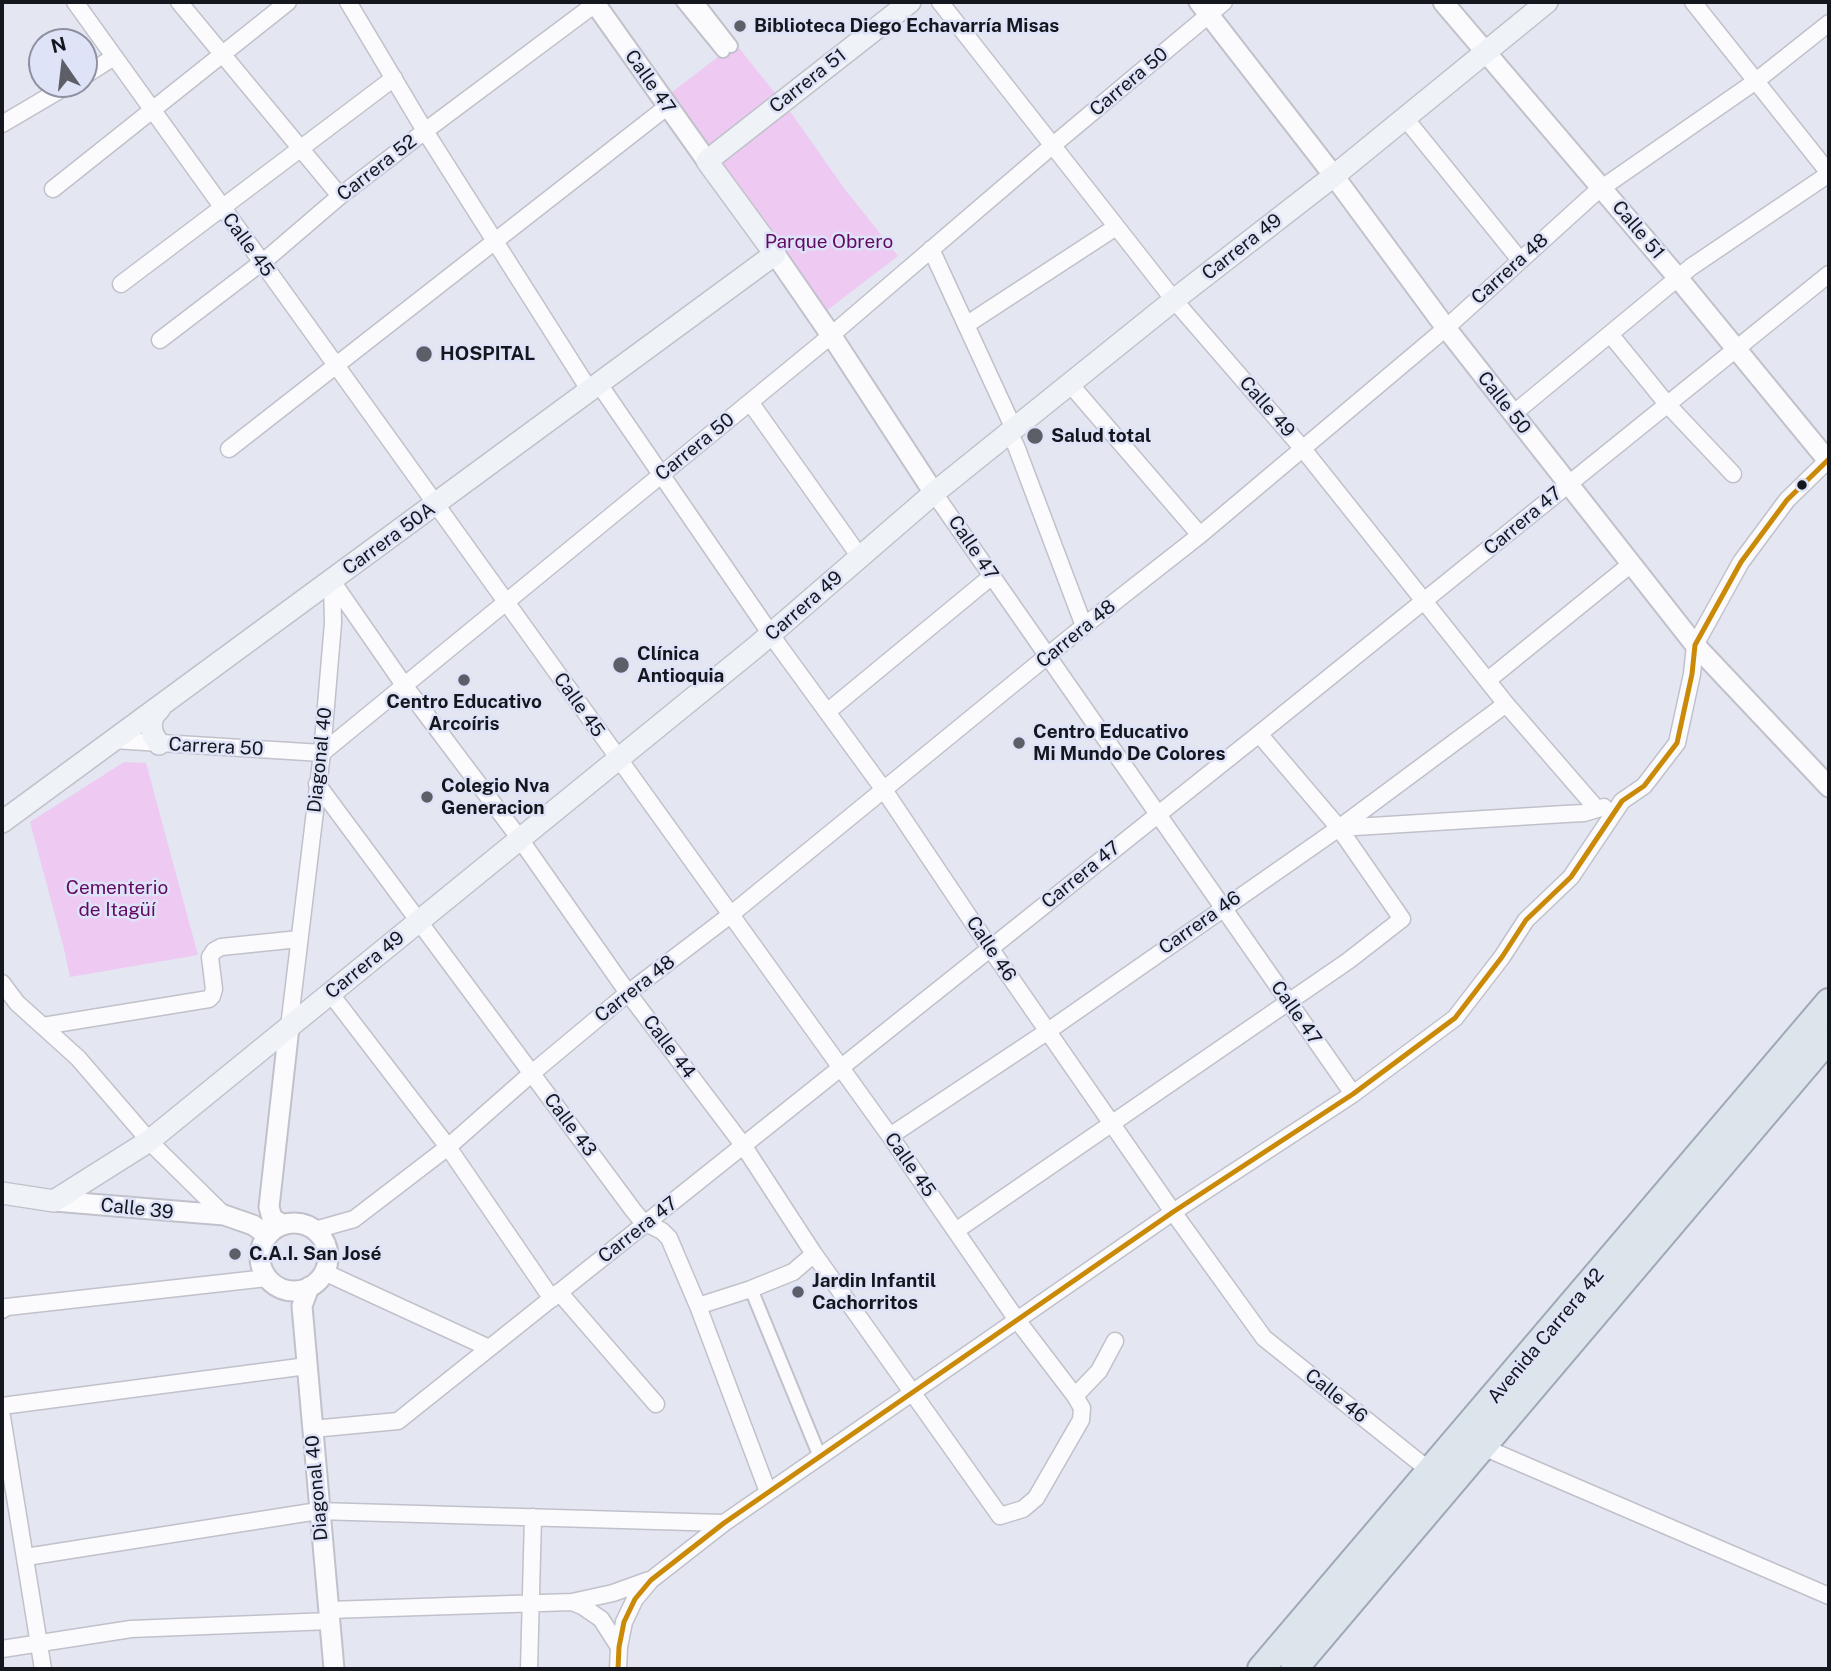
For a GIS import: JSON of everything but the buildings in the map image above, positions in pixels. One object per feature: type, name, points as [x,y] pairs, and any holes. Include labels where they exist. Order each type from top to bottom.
[{"type":"highway","name":"Avenida Carrera 42","points":[[1261,1669],[1829,1002]]},
{"type":"highway","name":"Avenida Carrera 42","points":[[1294,1669],[1829,1038]]},
{"type":"highway","points":[[1337,1581],[1416,1526]]},
{"type":"main road","name":"Carrera 51","points":[[707,161],[910,2]]},
{"type":"main road","name":"Carrera 49","points":[[54,1201],[149,1141],[771,635],[934,493],[1174,300],[1334,176],[1547,2]]},
{"type":"main road","name":"Calle 47","points":[[707,161],[775,254]]},
{"type":"main road","name":"Carrera 50A","points":[[2,822],[775,254]]},
{"type":"main road","points":[[159,744],[151,725],[153,716],[160,708]]},
{"type":"main road","name":"Calle 39","points":[[2,1193],[54,1201]]},
{"type":"street","name":"Calle 45","points":[[75,2],[729,916],[841,1067],[957,1230],[1017,1320],[1078,1402]]},
{"type":"street","points":[[179,2],[340,197]]},
{"type":"street","points":[[53,189],[288,2]]},
{"type":"street","name":"Calle 46","points":[[348,2],[425,131],[595,388],[662,474],[771,635],[884,790],[989,948],[1264,1338],[1430,1471]]},
{"type":"street","points":[[683,2],[727,48],[697,2]]},
{"type":"street","name":"Calle 49","points":[[940,2],[1174,300],[1303,449],[1506,704],[1597,809]]},
{"type":"street","name":"Calle 51","points":[[1443,2],[1678,278],[1829,461]]},
{"type":"street","points":[[1513,414],[1678,278],[1829,174],[1693,2]]},
{"type":"street","name":"Calle 47","points":[[596,3],[707,161]]},
{"type":"street","name":"Carrera 52","points":[[160,340],[425,131],[596,3]]},
{"type":"street","name":"Carrera 50","points":[[113,740],[322,753],[831,336],[1211,6]]},
{"type":"street","name":"Calle 50","points":[[1211,6],[1446,328],[1695,645],[1829,787]]},
{"type":"street","name":"Carrera 48","points":[[315,1230],[354,1219],[448,1147],[628,993],[729,916],[1084,626],[1200,536],[1446,328],[1602,188],[1756,81],[1829,24]]},
{"type":"street","points":[[98,67],[114,57]]},
{"type":"street","points":[[121,284],[394,78]]},
{"type":"street","points":[[2,124],[46,98]]},
{"type":"street","points":[[229,449],[668,106]]},
{"type":"street","points":[[1405,118],[1520,260]]},
{"type":"street","points":[[967,325],[1116,227]]},
{"type":"street","points":[[931,249],[967,325],[1011,431],[1084,626]]},
{"type":"street","name":"Calle 47","points":[[775,254],[934,493],[1353,1094]]},
{"type":"street","name":"Carrera 47","points":[[312,1430],[398,1421],[1259,734],[1829,274]]},
{"type":"street","points":[[1610,334],[1667,404],[1732,474]]},
{"type":"street","points":[[1070,384],[1200,536]]},
{"type":"street","points":[[750,402],[860,557]]},
{"type":"street","points":[[1339,828],[1565,814],[1597,809],[1622,801],[1644,786],[1677,743],[1692,674],[1695,645],[1741,562],[1787,500],[1829,461]]},
{"type":"street","points":[[1488,680],[1631,564]]},
{"type":"street","points":[[827,712],[992,576]]},
{"type":"street","name":"Calle 44","points":[[332,581],[404,685],[520,839],[628,993],[743,1145],[814,1254],[1000,1516],[1023,1509],[1036,1498],[1081,1420],[1078,1402]]},
{"type":"street","name":"Diagonal 40","points":[[275,1230],[269,1207],[322,753],[332,643],[332,581]]},
{"type":"street","points":[[332,643],[344,630],[361,624]]},
{"type":"street","name":"Carrera 46","points":[[890,1136],[1048,1031],[1339,828],[1506,704]]},
{"type":"street","points":[[957,1230],[1371,944],[1402,919],[1339,828],[1259,734]]},
{"type":"street","name":"Calle 43","points":[[317,784],[633,1210],[668,1238],[698,1306],[768,1492]]},
{"type":"street","points":[[618,1669],[619,1647],[628,1610],[642,1589],[724,1523],[1173,1212],[1353,1094],[1461,1011],[1526,920],[1571,877],[1622,801]]},
{"type":"street","points":[[43,1026],[208,999],[214,989],[210,957],[214,951],[221,947],[299,939]]},
{"type":"street","points":[[2,983],[17,1003],[78,1058],[149,1141],[224,1215]]},
{"type":"street","points":[[330,993],[448,1147],[555,1296],[656,1404]]},
{"type":"street","name":"Calle 39","points":[[54,1201],[224,1215],[275,1230]]},
{"type":"street","points":[[305,1225],[315,1230],[327,1250],[324,1272],[301,1294],[274,1284],[267,1278],[260,1259],[261,1248],[275,1230],[305,1225]]},
{"type":"street","points":[[698,1306],[793,1272],[814,1254]]},
{"type":"street","points":[[324,1272],[489,1349]]},
{"type":"street","points":[[2,1310],[8,1307],[267,1278]]},
{"type":"street","points":[[751,1289],[820,1457]]},
{"type":"street","name":"Diagonal 40","points":[[301,1294],[334,1669]]},
{"type":"street","points":[[1078,1402],[1115,1341]]},
{"type":"street","points":[[2,1406],[307,1366]]},
{"type":"street","points":[[2,1417],[4,1454],[26,1557],[43,1669]]},
{"type":"street","points":[[1483,1447],[1829,1596]]},
{"type":"street","points":[[26,1557],[318,1511],[724,1523]]},
{"type":"street","points":[[529,1669],[533,1517]]},
{"type":"street","points":[[2,1648],[131,1629],[572,1602],[613,1593],[651,1580]]},
{"type":"street","points":[[572,1602],[601,1619],[619,1647]]},
{"type":"green space","name":"Parque Obrero","points":[[680,2],[702,2],[792,114],[844,188],[898,256],[825,312],[668,95],[723,53]]},
{"type":"green space","name":"Cementerio de Itagüí","points":[[124,762],[146,763],[198,955],[70,977],[30,822]]},
{"type":"transit line","points":[[618,1669],[624,1622],[635,1599],[651,1580],[724,1523],[1173,1212],[1353,1094],[1455,1018],[1502,957],[1526,920],[1571,877],[1622,801],[1644,786],[1677,743],[1692,674],[1695,645],[1741,562],[1787,500],[1829,459]]},
{"type":"place","name":"Biblioteca Diego Echavarría Misas","points":[[740,26]]},
{"type":"place","name":"HOSPITAL","points":[[424,354]]},
{"type":"place","name":"Salud total","points":[[1035,436]]},
{"type":"place","name":"Clínica Antioquia","points":[[621,665]]},
{"type":"place","name":"Centro Educativo Arcoíris","points":[[464,680]]},
{"type":"place","name":"Centro Educativo Mi Mundo De Colores","points":[[1019,743]]},
{"type":"place","name":"Colegio Nva Generacion","points":[[427,797]]},
{"type":"place","name":"C.A.I. San José","points":[[235,1254]]},
{"type":"place","name":"Jardin Infantil Cachorritos","points":[[798,1292]]}]
